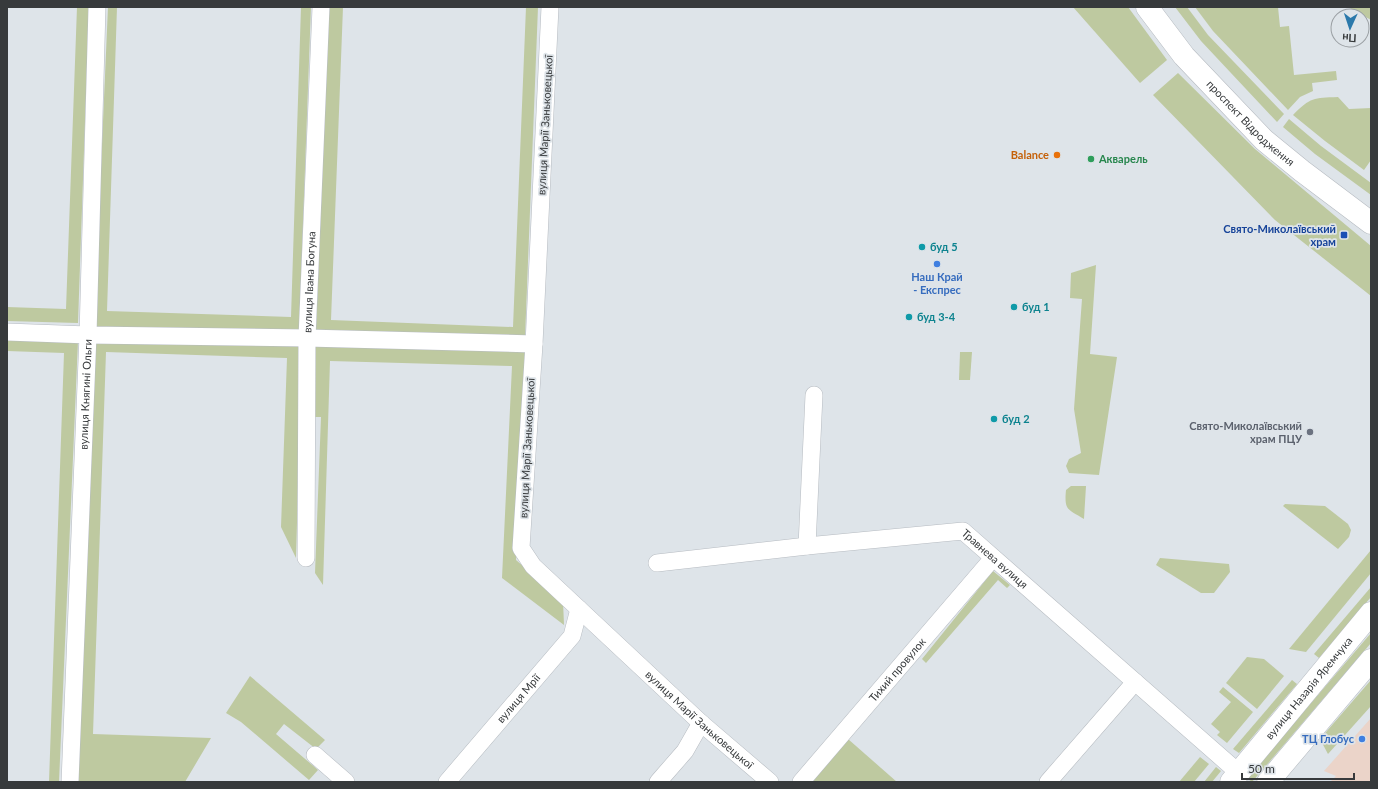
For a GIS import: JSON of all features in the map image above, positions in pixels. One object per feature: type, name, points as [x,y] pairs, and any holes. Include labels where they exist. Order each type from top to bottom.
[{"type":"street","name":"вулиця Княгині Ольги","points":[[70,782],[88,336],[98,7]]},
{"type":"street","name":"вулиця Івана Богуна","points":[[306,558],[307,338],[321,7]]},
{"type":"street","name":"вулиця Марії Заньковецької","points":[[550,7],[534,344],[522,548],[533,566],[701,723],[770,782]]},
{"type":"street","name":"проспект Відродження","points":[[1147,7],[1184,56],[1264,140],[1302,171],[1371,223]]},
{"type":"street","points":[[7,332],[88,336],[307,338],[534,344]]},
{"type":"street","points":[[807,546],[814,395]]},
{"type":"street","name":"Травнева вулиця","points":[[658,563],[807,546],[963,531],[1135,682],[1235,777]]},
{"type":"street","name":"Тихий провулок","points":[[801,782],[993,558]]},
{"type":"street","name":"вулиця Мрії","points":[[447,782],[572,636],[579,609]]},
{"type":"street","name":"вулиця Назарія Яремчука","points":[[1235,777],[1371,613]]},
{"type":"street","points":[[1268,782],[1371,660]]},
{"type":"street","points":[[1048,782],[1135,682]]},
{"type":"street","points":[[658,782],[685,751],[701,723]]},
{"type":"street","points":[[315,755],[346,782]]},
{"type":"shaded area","name":"ТЦ Глобус","points":[[1371,718],[1371,782],[1330,782],[1336,776],[1324,771]]},
{"type":"green space","points":[[77,7],[89,7],[78,323],[7,321],[7,307],[66,309]]},
{"type":"green space","points":[[108,7],[117,7],[107,311],[291,317],[301,7],[311,7],[299,331],[94,328]]},
{"type":"green space","points":[[329,7],[343,7],[331,320],[513,327],[526,7],[538,7],[525,338],[316,330]]},
{"type":"green space","points":[[1073,7],[1128,7],[1167,60],[1140,83]]},
{"type":"green space","points":[[1175,7],[1187,7],[1208,35],[1284,114],[1277,122],[1201,41]]},
{"type":"green space","points":[[1195,7],[1278,7],[1280,27],[1289,26],[1294,75],[1336,71],[1337,80],[1312,83],[1313,91],[1300,97],[1288,110],[1213,31]]},
{"type":"green space","points":[[1348,7],[1371,7],[1371,20],[1370,8]]},
{"type":"green space","points":[[1178,73],[1255,149],[1371,246],[1371,296],[1275,220],[1153,95]]},
{"type":"green space","points":[[1338,97],[1349,109],[1371,108],[1371,160],[1364,170],[1293,115],[1304,105],[1318,98]]},
{"type":"green space","points":[[1289,119],[1321,146],[1371,183],[1371,195],[1315,154],[1283,127]]},
{"type":"green space","points":[[1096,265],[1090,354],[1117,357],[1099,475],[1069,473],[1066,466],[1069,459],[1081,453],[1074,409],[1082,299],[1070,298],[1071,273]]},
{"type":"green space","points":[[7,339],[78,341],[59,782],[49,782],[64,353],[7,351]]},
{"type":"green space","points":[[94,341],[302,344],[296,558],[281,527],[287,358],[106,352],[93,734],[211,738],[185,782],[75,782]]},
{"type":"green space","points":[[313,343],[527,348],[516,560],[563,601],[564,625],[502,578],[512,366],[330,361],[323,585],[315,573],[321,417],[312,417]]},
{"type":"green space","points":[[960,352],[972,352],[970,380],[959,380]]},
{"type":"green space","points":[[1071,486],[1086,486],[1084,519],[1068,509],[1066,502],[1066,490]]},
{"type":"green space","points":[[1285,504],[1325,506],[1348,524],[1351,530],[1349,537],[1338,549],[1283,506]]},
{"type":"green space","points":[[1371,550],[1371,573],[1306,652],[1289,649]]},
{"type":"green space","points":[[1160,558],[1229,564],[1230,572],[1214,593],[1201,593],[1156,565]]},
{"type":"green space","points":[[993,571],[1010,585],[1007,588],[998,580],[926,663],[922,659]]},
{"type":"green space","points":[[1371,587],[1371,597],[1319,658],[1314,654]]},
{"type":"green space","points":[[1371,633],[1371,643],[1252,782],[1247,778]]},
{"type":"green space","points":[[1247,657],[1264,659],[1284,676],[1257,709],[1226,683]]},
{"type":"green space","points":[[250,676],[325,740],[316,749],[284,724],[276,734],[318,770],[309,780],[241,722],[226,713]]},
{"type":"green space","points":[[1292,680],[1297,684],[1239,753],[1233,749]]},
{"type":"green space","points":[[1371,680],[1371,706],[1328,754],[1320,739]]},
{"type":"green space","points":[[1223,687],[1253,712],[1227,743],[1217,735],[1220,732],[1211,724],[1231,702],[1219,692]]},
{"type":"green space","points":[[848,739],[897,782],[810,782]]},
{"type":"green space","points":[[1200,757],[1209,764],[1194,782],[1179,782]]},
{"type":"green space","points":[[1216,767],[1221,771],[1212,782],[1204,782]]},
{"type":"place","name":"Balance","points":[[1057,155]]},
{"type":"place","name":"Акварель","points":[[1091,159]]},
{"type":"place","name":"Свято-Миколаївський храм","points":[[1344,235]]},
{"type":"place","name":"буд 5","points":[[922,247]]},
{"type":"place","name":"Наш Край - Експрес","points":[[937,264]]},
{"type":"place","name":"буд 1","points":[[1014,307]]},
{"type":"place","name":"буд 3-4","points":[[909,317]]},
{"type":"place","name":"буд 2","points":[[994,419]]},
{"type":"place","name":"Свято-Миколаївський храм ПЦУ","points":[[1310,432]]},
{"type":"place","name":"ТЦ Глобус","points":[[1362,739]]}]
